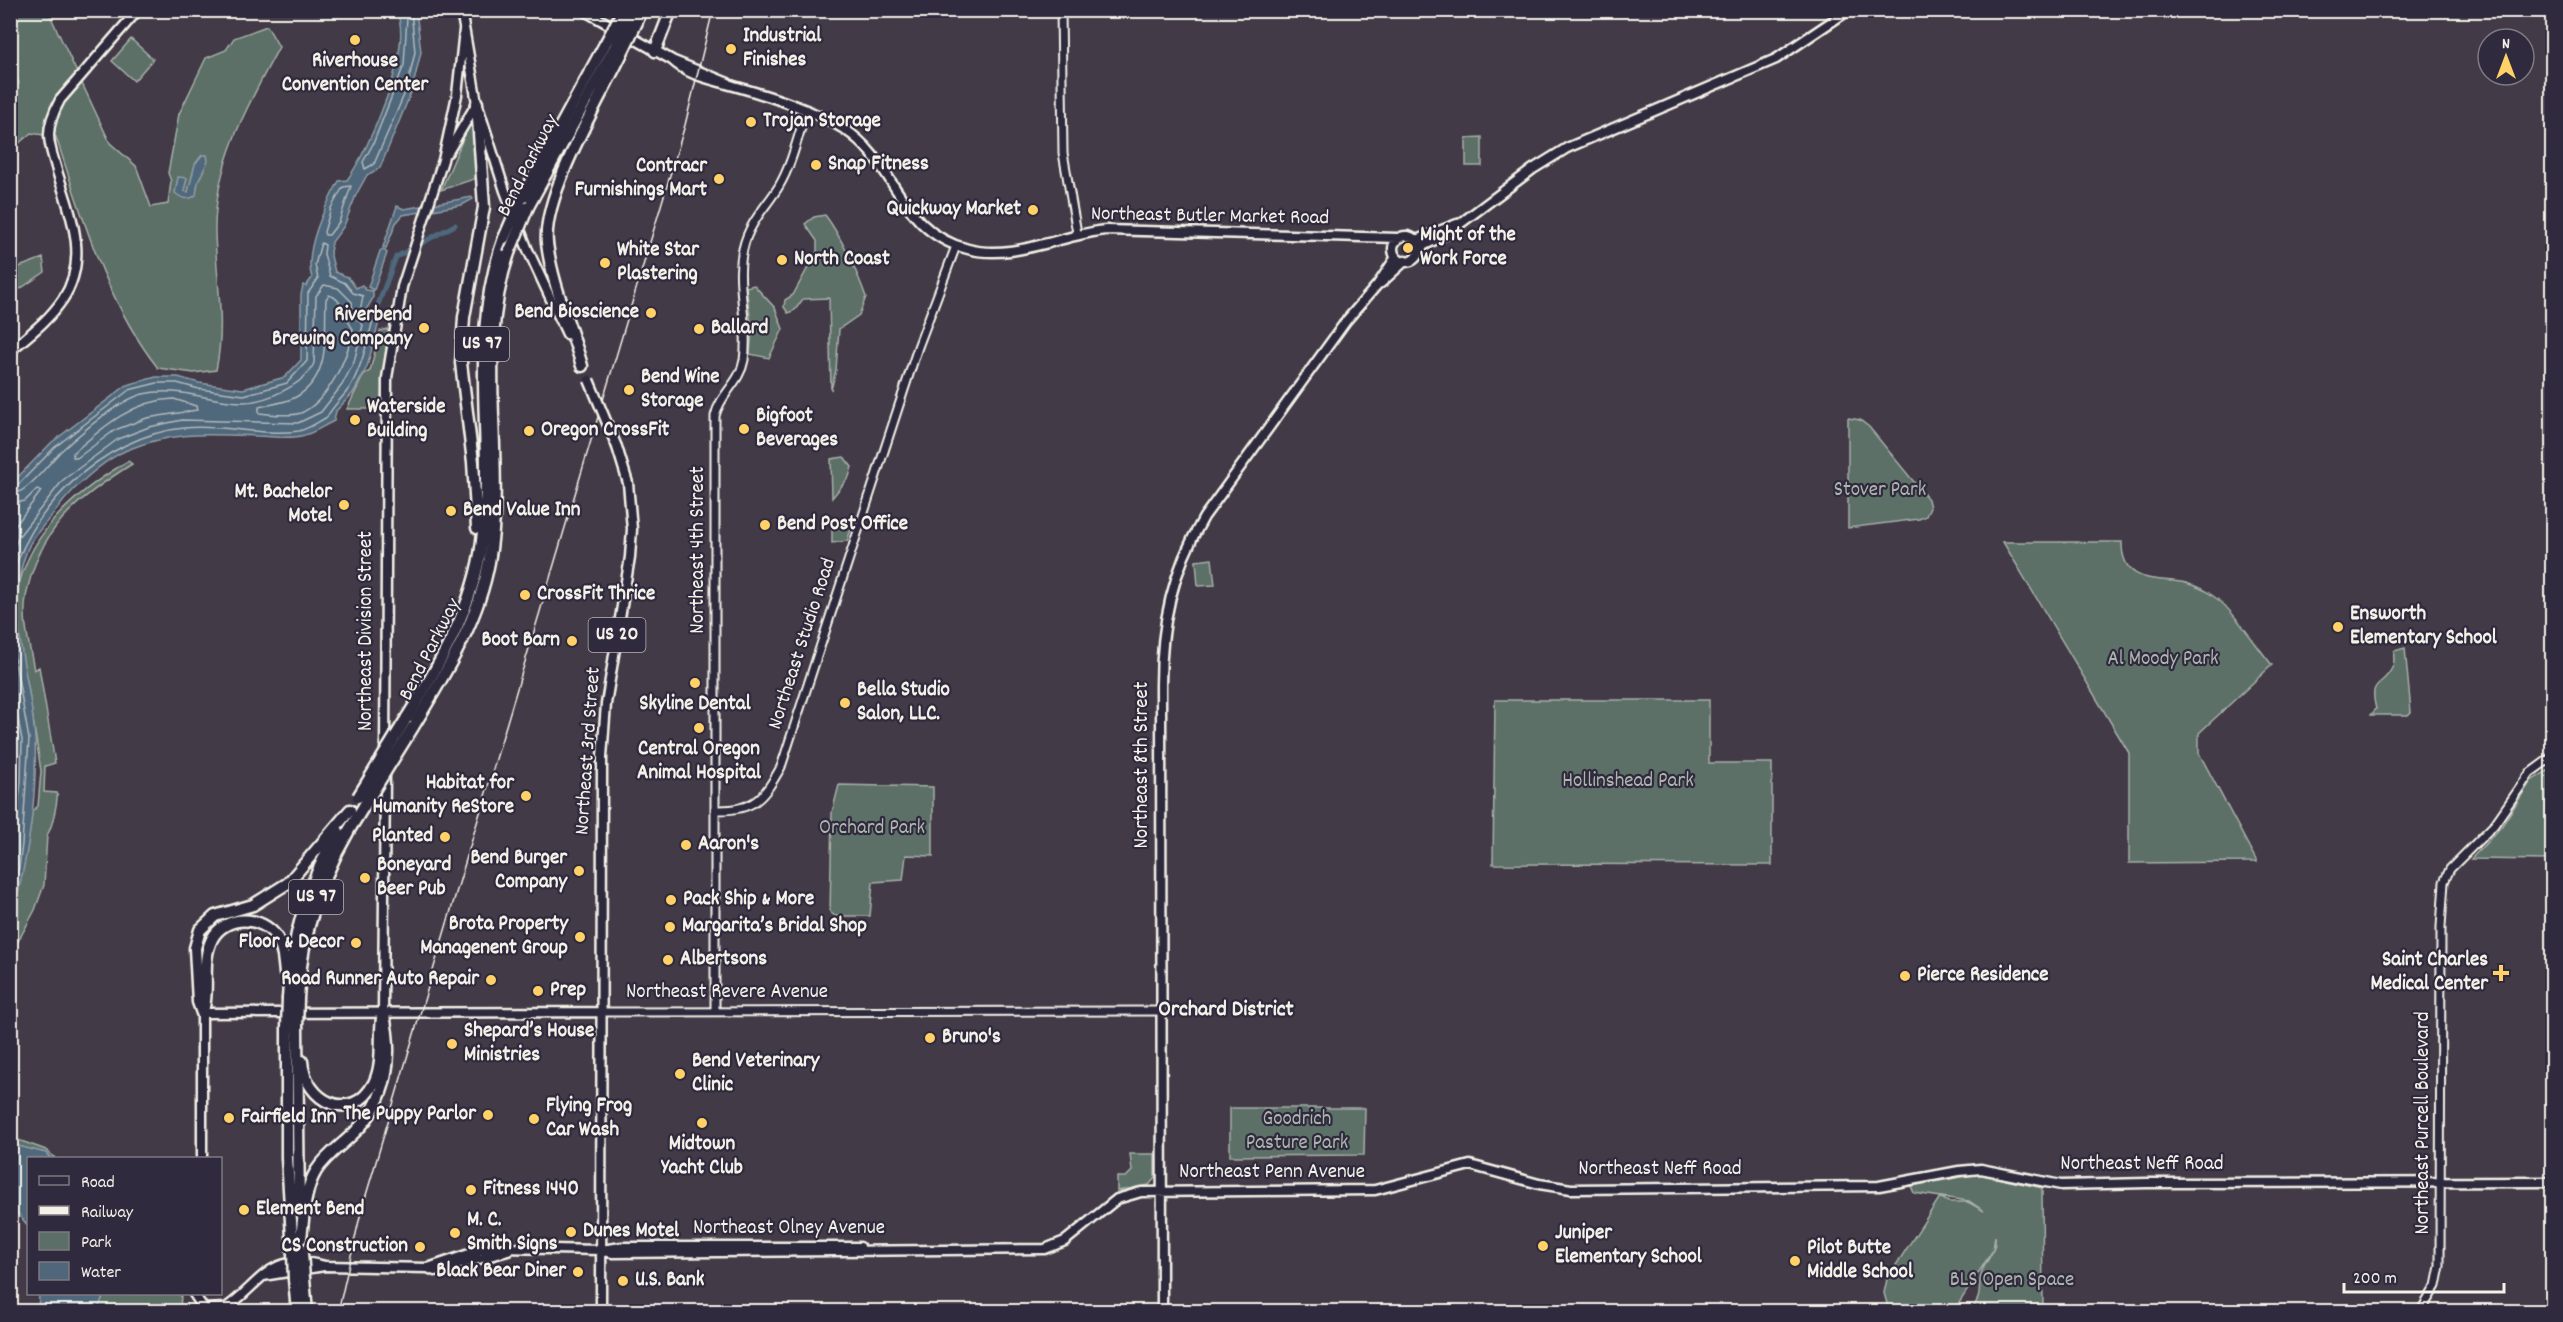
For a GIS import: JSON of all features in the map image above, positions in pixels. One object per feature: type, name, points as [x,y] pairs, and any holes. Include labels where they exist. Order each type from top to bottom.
[{"type":"highway","points":[[582,366],[550,264],[547,241],[548,215],[628,15],[641,10]]},
{"type":"highway","points":[[655,51],[671,10]]},
{"type":"highway","name":"Bend Parkway","points":[[409,723],[457,629],[480,559],[484,520],[483,334],[489,287],[504,238],[614,48],[628,15]]},
{"type":"highway","points":[[473,582],[477,543],[476,495],[461,363],[464,317],[484,207],[477,103]]},
{"type":"highway","name":"Bend Parkway","points":[[291,997],[314,904],[331,864],[361,802],[466,635],[480,596],[489,563],[495,493],[492,340],[498,293],[524,203]]},
{"type":"highway","name":"Bend Parkway","points":[[297,1311],[301,1238],[291,997],[294,944],[306,898],[323,858],[350,810],[361,802]]},
{"type":"highway","points":[[202,1013],[198,1002],[195,948],[200,930],[215,916],[254,905],[288,883],[350,810]]},
{"type":"highway","points":[[202,1013],[208,946],[221,928],[238,920],[248,920],[264,925],[277,938],[283,954],[291,997]]},
{"type":"highway","points":[[294,1029],[303,1073],[313,1092],[330,1103],[352,1103],[362,1098],[375,1081],[380,1057],[383,1012]]},
{"type":"highway","points":[[301,1238],[307,1192],[317,1170],[368,1118],[382,1092],[388,1064],[388,1030],[383,1012]]},
{"type":"highway","name":"Bend Parkway","points":[[294,1029],[287,1158],[298,1266],[307,1311]]},
{"type":"main road","points":[[10,351],[56,309],[69,287],[77,256],[73,221],[51,152],[49,135],[53,115],[60,100],[138,10]]},
{"type":"main road","name":"Northeast 3rd Street","points":[[461,10],[477,103],[505,191],[528,250],[589,380],[617,447],[628,483],[632,529],[630,557],[606,704],[602,750],[601,1311]]},
{"type":"main road","name":"Northeast Butler Market Road","points":[[583,10],[672,60],[716,76],[731,85],[826,120],[857,138],[880,164],[915,218],[933,233],[956,246],[987,253],[1001,253],[1077,233],[1120,229],[1358,237],[1396,242]]},
{"type":"main road","points":[[1417,244],[1445,235],[1457,224],[1566,148],[1776,59],[1844,12]]},
{"type":"main road","points":[[443,160],[456,95],[464,30]]},
{"type":"main road","points":[[443,160],[477,103]]},
{"type":"main road","name":"Northeast Division Street","points":[[383,1012],[385,400],[396,314],[423,216],[443,160]]},
{"type":"main road","points":[[1409,236],[1417,244],[1416,257],[1405,261],[1396,257],[1396,242],[1409,236]]},
{"type":"main road","name":"Northeast 8th Street","points":[[1162,1311],[1161,663],[1164,624],[1172,587],[1184,552],[1204,518],[1346,321],[1378,284],[1396,257]]},
{"type":"main road","name":"Northeast 8th Street","points":[[1378,284],[1386,281],[1405,261]]},
{"type":"main road","name":"Northeast Revere Avenue","points":[[202,1013],[601,1012]]},
{"type":"main road","points":[[202,1013],[202,1157]]},
{"type":"main road","name":"Northeast Penn Avenue","points":[[1162,1192],[1375,1190],[1470,1165],[1556,1187]]},
{"type":"main road","name":"Northeast Neff Road","points":[[1556,1187],[1879,1186],[1981,1169],[2043,1183],[2081,1186],[2147,1183],[2553,1182]]},
{"type":"main road","name":"Northeast Olney Avenue","points":[[224,1309],[263,1276],[298,1266],[428,1268],[435,1271],[448,1269],[482,1256],[511,1250],[781,1246],[933,1246],[941,1250],[1046,1249],[1065,1241],[1117,1200],[1141,1192],[1162,1192]]},
{"type":"main road","points":[[192,1311],[194,1295]]},
{"type":"main road","points":[[195,1295],[204,1309],[224,1309]]},
{"type":"street","points":[[1061,10],[1063,153],[1077,233]]},
{"type":"street","name":"Northeast 4th Street","points":[[715,1012],[715,416],[721,399],[736,382],[742,368],[746,330],[741,283],[746,237],[755,218],[779,186],[806,112]]},
{"type":"street","name":"Northeast Studio Road","points":[[716,810],[744,809],[754,804],[771,785],[781,767],[915,357],[956,246]]},
{"type":"street","name":"Northeast Purcell Boulevard","points":[[2420,1311],[2436,1286],[2440,1266],[2441,927],[2444,882],[2457,861],[2494,825],[2530,773],[2553,757]]},
{"type":"street","name":"Northeast Revere Avenue","points":[[601,1012],[1161,1011]]},
{"type":"green space","points":[[11,11],[48,11],[110,143],[136,166],[151,207],[168,204],[171,181],[168,173],[179,114],[206,58],[226,50],[234,38],[267,26],[279,47],[235,136],[220,183],[215,232],[220,318],[216,370],[194,373],[158,368],[140,342],[124,315],[97,257],[56,137],[31,133],[11,150],[10,94],[19,83],[11,61]]},
{"type":"green space","points":[[131,39],[153,59],[134,81],[112,61]]},
{"type":"green space","points":[[469,125],[473,128],[480,172],[477,178],[441,190]]},
{"type":"green space","points":[[1482,137],[1482,166],[1466,166],[1466,138]]},
{"type":"green space","points":[[825,215],[848,255],[866,297],[859,315],[839,329],[836,370],[831,390],[829,298],[803,299],[795,310],[788,313],[784,307],[785,300],[793,295],[817,251],[817,241],[805,224],[814,217]]},
{"type":"green space","points":[[43,258],[45,272],[11,295],[11,270]]},
{"type":"green space","points":[[754,285],[775,308],[783,329],[769,358],[750,354],[752,330],[746,287]]},
{"type":"green space","points":[[388,329],[380,409],[347,409],[364,374],[370,371],[380,331]]},
{"type":"green space","name":"Stover Park","points":[[1848,418],[1860,420],[1869,427],[1928,499],[1930,508],[1926,516],[1919,519],[1848,528]]},
{"type":"green space","points":[[844,457],[852,467],[849,477],[832,498],[831,459]]},
{"type":"green space","points":[[128,461],[132,464],[94,490],[62,518],[40,553],[26,597],[27,634],[34,670],[39,667],[55,763],[45,766],[44,792],[57,793],[57,797],[53,821],[47,835],[44,885],[35,910],[15,947],[11,950],[10,903],[13,895],[18,893],[20,884],[21,822],[38,806],[41,771],[27,681],[25,677],[23,678],[15,634],[16,599],[22,573],[47,528],[64,509],[84,491]]},
{"type":"green space","points":[[832,520],[854,521],[847,541],[832,543]]},
{"type":"green space","name":"Al Moody Park","points":[[2003,542],[2122,542],[2123,556],[2135,573],[2144,577],[2198,587],[2216,598],[2237,620],[2272,665],[2199,733],[2199,753],[2257,862],[2129,863],[2129,753]]},
{"type":"green space","points":[[1212,559],[1215,585],[1198,586],[1196,561]]},
{"type":"green space","points":[[2405,648],[2411,712],[2408,715],[2371,715],[2376,709],[2375,687],[2393,666],[2394,651]]},
{"type":"green space","name":"Hollinshead Park","points":[[1495,700],[1709,700],[1709,763],[1772,763],[1772,865],[1493,864]]},
{"type":"green space","points":[[2552,768],[2552,860],[2471,859],[2501,827],[2531,781]]},
{"type":"green space","name":"Orchard Park","points":[[839,785],[933,787],[933,856],[906,855],[903,880],[873,882],[870,916],[835,916],[830,912],[832,812]]},
{"type":"green space","name":"Goodrich Pasture Park","points":[[1230,1108],[1365,1108],[1364,1155],[1230,1156]]},
{"type":"green space","points":[[10,1137],[46,1150],[54,1157],[49,1157],[46,1153],[14,1147]]},
{"type":"green space","points":[[1130,1154],[1155,1154],[1155,1178],[1149,1185],[1117,1191],[1117,1177],[1126,1177],[1132,1171]]},
{"type":"green space","name":"BLS Open Space","points":[[1978,1174],[2042,1188],[2043,1311],[1970,1311],[1979,1295],[1980,1277],[1993,1250],[1954,1311],[1889,1311],[1884,1293],[1887,1279],[1940,1197],[1948,1202],[1968,1202],[1984,1211],[1969,1201],[1914,1193],[1911,1186]]},
{"type":"green space","points":[[104,1295],[181,1295],[180,1311],[97,1310]]},
{"type":"water","points":[[396,11],[416,11],[421,52],[412,90],[380,168],[367,175],[356,195],[344,226],[332,242],[330,252],[335,272],[348,277],[356,288],[362,285],[366,290],[373,291],[373,298],[366,310],[381,314],[367,367],[353,393],[336,411],[334,421],[310,434],[296,437],[190,435],[159,440],[127,450],[108,460],[80,483],[30,544],[21,568],[18,617],[33,716],[35,779],[26,856],[18,893],[13,895],[11,903],[11,484],[51,443],[127,385],[156,377],[178,377],[199,383],[243,389],[285,377],[301,360],[301,295],[303,285],[306,286],[312,278],[310,267],[313,242],[322,215],[339,181],[347,180],[356,166],[367,146],[387,97],[395,72],[399,48],[400,27]]},
{"type":"water","points":[[202,155],[207,155],[208,161],[198,182],[196,195],[188,199],[180,197],[175,193],[178,177],[187,178],[184,191],[188,192],[195,164]]},
{"type":"water","points":[[472,197],[473,199],[462,205],[403,215],[396,223],[386,248],[383,247],[397,206],[404,209]]},
{"type":"water","points":[[383,249],[387,253],[374,290],[368,287],[380,251]]},
{"type":"water","points":[[10,1144],[46,1153],[49,1157],[27,1157],[27,1225],[11,1205]]},
{"type":"water","points":[[39,1295],[104,1295],[97,1311],[38,1311]]},
{"type":"waterway","points":[[373,318],[396,257],[455,225]]},
{"type":"railway","points":[[338,1312],[361,1212],[685,125],[713,10]]},
{"type":"place","name":"Riverhouse Convention Center","points":[[355,40]]},
{"type":"place","name":"Industrial Finishes","points":[[731,49]]},
{"type":"place","name":"Trojan Storage","points":[[751,122]]},
{"type":"place","name":"Snap Fitness","points":[[816,165]]},
{"type":"place","name":"Contracr Furnishings Mart","points":[[719,179]]},
{"type":"place","name":"Quickway Market","points":[[1033,210]]},
{"type":"place","name":"Might of the Work Force","points":[[1408,248]]},
{"type":"place","name":"North Coast","points":[[782,260]]},
{"type":"place","name":"White Star Plastering","points":[[605,263]]},
{"type":"place","name":"Bend Bioscience","points":[[651,313]]},
{"type":"place","name":"Riverbend Brewing Company","points":[[424,328]]},
{"type":"place","name":"Ballard","points":[[699,329]]},
{"type":"place","name":"Bend Wine Storage","points":[[629,390]]},
{"type":"place","name":"Waterside Building","points":[[355,420]]},
{"type":"place","name":"Bigfoot Beverages","points":[[744,429]]},
{"type":"place","name":"Oregon CrossFit","points":[[529,431]]},
{"type":"place","name":"Mt. Bachelor Motel","points":[[344,505]]},
{"type":"place","name":"Bend Value Inn","points":[[451,511]]},
{"type":"place","name":"Bend Post Office","points":[[765,525]]},
{"type":"place","name":"CrossFit Thrice","points":[[525,595]]},
{"type":"place","name":"Ensworth Elementary School","points":[[2338,627]]},
{"type":"place","name":"Boot Barn","points":[[572,641]]},
{"type":"place","name":"Skyline Dental","points":[[695,683]]},
{"type":"place","name":"Bella Studio Salon, LLC.","points":[[845,703]]},
{"type":"place","name":"Central Oregon Animal Hospital","points":[[699,728]]},
{"type":"place","name":"Habitat for Humanity ReStore","points":[[526,796]]},
{"type":"place","name":"Planted","points":[[445,837]]},
{"type":"place","name":"Aaron's","points":[[686,845]]},
{"type":"place","name":"Bend Burger Company","points":[[579,871]]},
{"type":"place","name":"Boneyard Beer Pub","points":[[365,878]]},
{"type":"place","name":"Pack Ship & More","points":[[671,900]]},
{"type":"place","name":"Margarita’s Bridal Shop","points":[[670,927]]},
{"type":"place","name":"Brota Property Managenent Group","points":[[580,937]]},
{"type":"place","name":"Floor & Decor","points":[[356,943]]},
{"type":"place","name":"Albertsons","points":[[668,960]]},
{"type":"place","name":"Saint Charles Medical Center","points":[[2501,973]]},
{"type":"place","name":"Pierce Residence","points":[[1905,976]]},
{"type":"place","name":"Road Runner Auto Repair","points":[[491,980]]},
{"type":"place","name":"Prep","points":[[538,991]]},
{"type":"place","name":"Bruno's","points":[[930,1038]]},
{"type":"place","name":"Shepard’s House Ministries","points":[[452,1044]]},
{"type":"place","name":"Bend Veterinary Clinic","points":[[680,1074]]},
{"type":"place","name":"The Puppy Parlor","points":[[488,1115]]},
{"type":"place","name":"Fairfield Inn","points":[[229,1118]]},
{"type":"place","name":"Flying Frog Car Wash","points":[[534,1119]]},
{"type":"place","name":"Midtown Yacht Club","points":[[702,1123]]},
{"type":"place","name":"Fitness 1440","points":[[471,1190]]},
{"type":"place","name":"Element Bend","points":[[244,1210]]},
{"type":"place","name":"Dunes Motel","points":[[571,1232]]},
{"type":"place","name":"M. C. Smith Signs","points":[[455,1233]]},
{"type":"place","name":"Juniper Elementary School","points":[[1543,1246]]},
{"type":"place","name":"CS Construction","points":[[420,1247]]},
{"type":"place","name":"Pilot Butte Middle School","points":[[1795,1261]]},
{"type":"place","name":"Black Bear Diner","points":[[578,1272]]},
{"type":"place","name":"U.S. Bank","points":[[623,1281]]},
{"type":"district","name":"Orchard District","points":[[1226,1010]]}]
